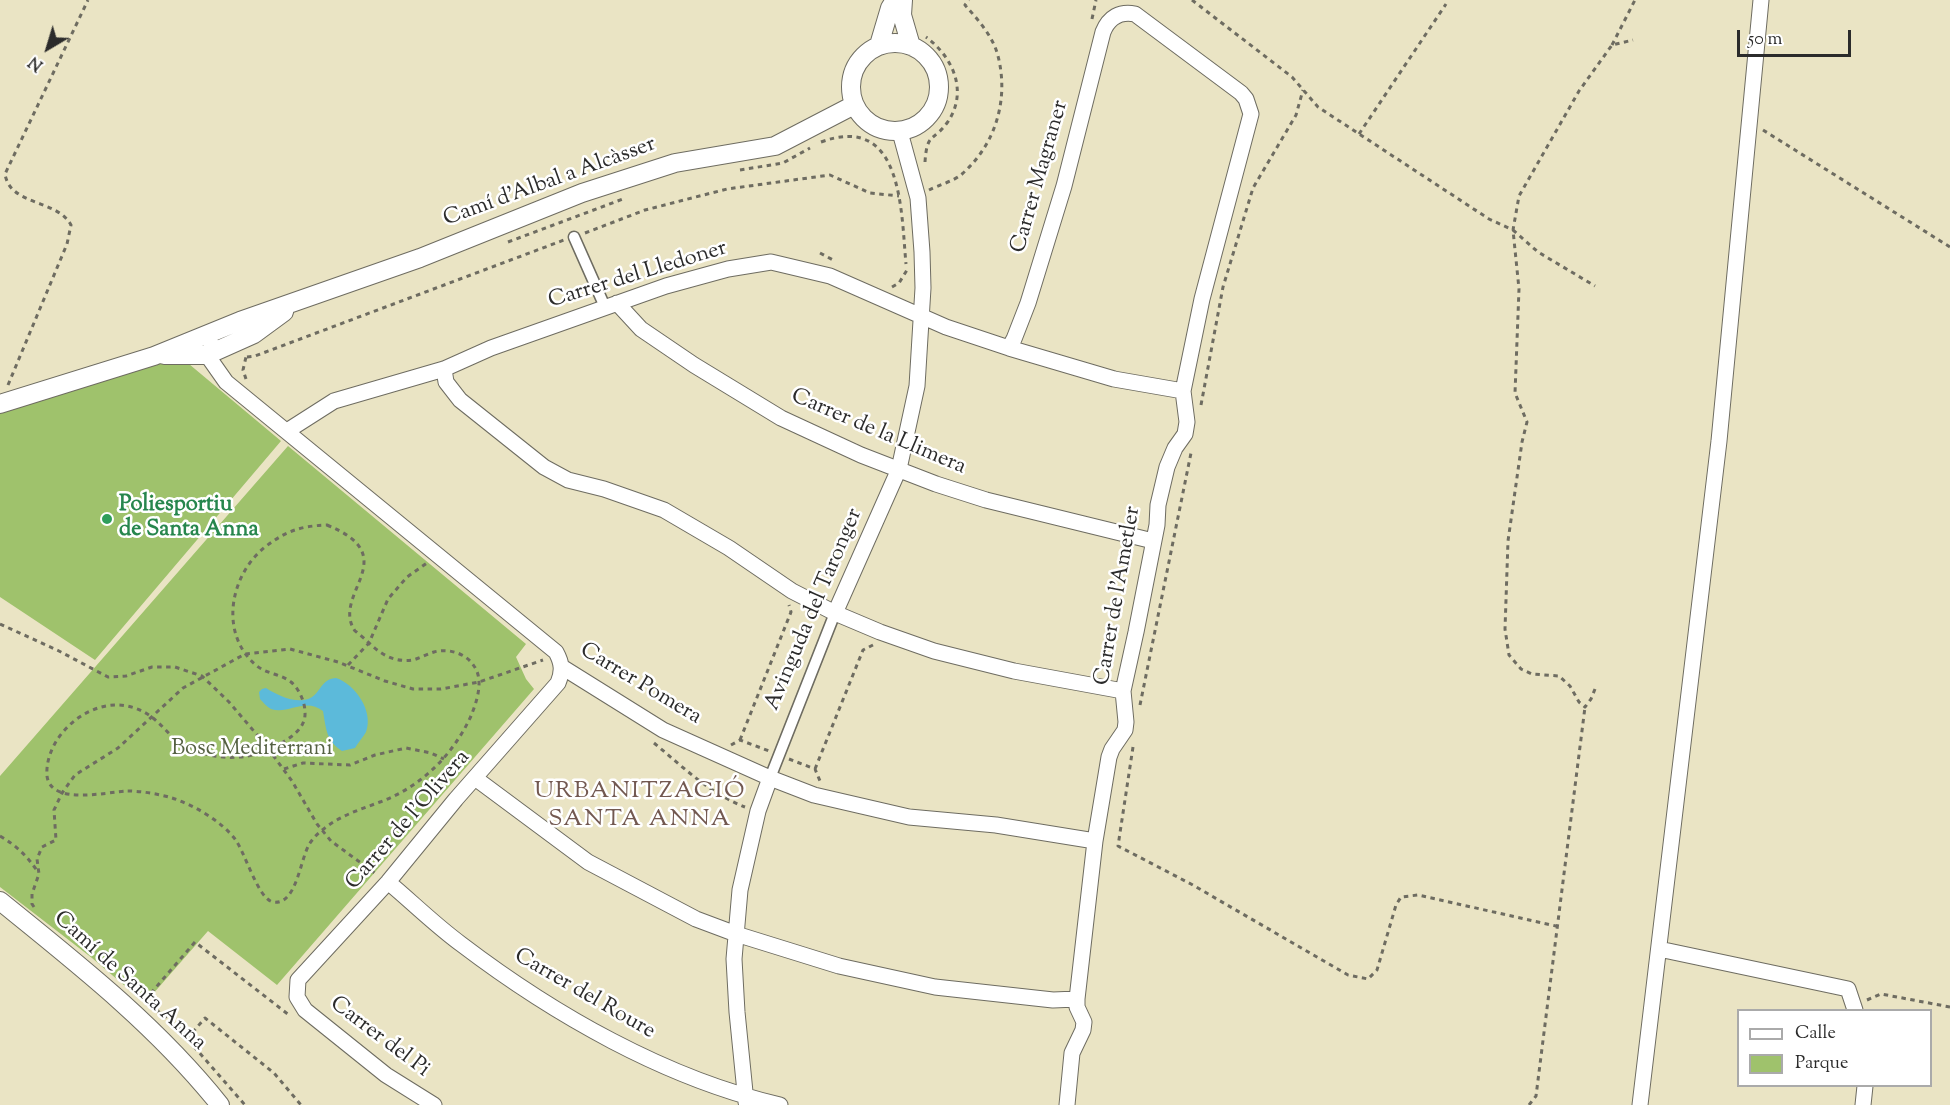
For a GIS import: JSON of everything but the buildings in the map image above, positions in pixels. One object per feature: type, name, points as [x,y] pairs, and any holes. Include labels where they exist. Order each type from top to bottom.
[{"type":"street","points":[[879,45],[890,8],[895,0]]},
{"type":"street","points":[[903,0],[902,15],[916,39],[923,53],[933,64],[939,78],[939,93],[935,107],[926,119],[914,127],[900,132],[886,131],[872,126],[861,117],[850,91],[851,76],[857,63],[866,52],[879,45],[916,39]]},
{"type":"street","points":[[1640,1105],[1719,441],[1761,0]]},
{"type":"street","name":"Carrer Magraner","points":[[1009,348],[1028,303],[1064,186],[1103,32],[1112,18],[1127,12],[1143,18],[1246,99]]},
{"type":"street","name":"Carrer de l'Ametler","points":[[1067,1105],[1072,1053],[1083,1030],[1084,1022],[1077,999],[1095,841],[1109,757],[1125,730],[1123,691],[1137,632],[1157,525],[1158,505],[1167,467],[1175,448],[1185,434],[1187,422],[1183,390],[1204,290],[1251,114],[1246,99]]},
{"type":"street","name":"Camí d'Albal a Alcàsser","points":[[0,404],[154,356],[240,321],[420,258],[602,186],[675,163],[776,146],[854,105]]},
{"type":"street","name":"Avinguda del Taronger","points":[[746,1100],[736,1012],[734,959],[740,890],[758,811],[835,613],[899,469],[917,386],[922,315],[924,191],[900,132]]},
{"type":"street","points":[[574,237],[611,305]]},
{"type":"street","name":"Carrer del Lledoner","points":[[287,431],[334,401],[444,369],[491,348],[666,286],[717,272],[771,262],[830,276],[946,327],[1009,348],[1114,379],[1183,390]]},
{"type":"street","name":"Camí d'Albal a Alcàsser","points":[[154,356],[207,355],[229,343],[254,334],[297,302]]},
{"type":"street","name":"Carrer de la Llimera","points":[[611,305],[641,329],[694,365],[781,418],[861,455],[936,484],[986,500],[1153,541]]},
{"type":"street","points":[[207,355],[215,340],[240,321]]},
{"type":"street","name":"Carrer Pomera","points":[[207,355],[226,382],[556,652],[562,667],[663,730],[814,795],[909,817],[996,825],[1095,841]]},
{"type":"street","points":[[444,369],[446,382],[460,400],[544,467],[568,480],[604,489],[664,510],[729,548],[792,591],[835,613],[934,651],[1014,671],[1123,691]]},
{"type":"street","name":"Carrer de l'Olivera","points":[[297,1011],[296,988],[303,974],[383,878],[558,683],[562,667]]},
{"type":"street","points":[[475,778],[588,862],[696,919],[736,934],[839,966],[935,987],[1053,1000],[1077,999]]},
{"type":"street","name":"Carrer del Roure","points":[[383,878],[459,943],[530,994],[618,1044],[670,1070],[746,1100],[780,1105]]},
{"type":"street","name":"Camí de Santa Anna","points":[[0,901],[113,994],[194,1072],[220,1105]]},
{"type":"street","points":[[1659,949],[1848,989],[1855,1009]]},
{"type":"street","name":"Carrer del Pi","points":[[297,1011],[386,1075],[434,1105]]},
{"type":"street","points":[[1863,1105],[1865,1087]]},
{"type":"path","points":[[0,404],[68,244],[71,225],[60,212],[12,191],[6,183],[5,174],[88,0]]},
{"type":"path","points":[[246,357],[255,356],[645,210],[727,189],[830,175],[870,193],[899,196],[924,191],[961,175],[981,154],[998,123],[1003,93],[998,55],[987,31],[965,5],[969,0]]},
{"type":"path","points":[[1192,0],[1292,77],[1318,107],[1489,219],[1513,230],[1538,252],[1595,286]]},
{"type":"path","points":[[1585,706],[1579,702],[1570,686],[1559,676],[1532,674],[1521,669],[1509,655],[1505,629],[1508,541],[1527,422],[1515,393],[1519,289],[1513,230],[1519,196],[1579,91],[1612,45],[1635,0]]},
{"type":"path","points":[[1359,134],[1446,4]]},
{"type":"path","points":[[916,39],[938,45],[951,63],[957,83],[956,103],[946,123],[931,137],[926,147],[925,164]]},
{"type":"path","points":[[1612,45],[1632,40]]},
{"type":"path","points":[[1201,404],[1223,287],[1253,188],[1296,115],[1303,90]]},
{"type":"path","points":[[1749,120],[1950,248]]},
{"type":"path","points":[[736,171],[783,163],[822,141],[842,136],[871,142],[884,153],[893,172],[899,196],[907,272],[900,283],[892,287]]},
{"type":"path","points":[[503,244],[632,196]]},
{"type":"path","points":[[569,219],[574,237]]},
{"type":"path","points":[[820,253],[841,264]]},
{"type":"path","points":[[247,383],[243,370],[246,357],[253,348]]},
{"type":"path","points":[[1140,705],[1192,451]]},
{"type":"path","points":[[307,525],[327,525],[346,533],[356,542],[362,552],[364,567],[352,600],[350,618],[356,631],[369,643],[380,654],[411,660],[438,650],[452,651],[465,657],[475,667],[479,682],[477,702],[461,738],[444,759],[418,781],[384,801],[353,811],[322,830],[310,843],[298,871],[294,889],[285,900],[275,903],[267,899],[234,838],[209,816],[173,798],[133,791],[69,795],[55,791],[49,784],[46,770],[51,748],[63,730],[85,711],[114,704],[134,707],[151,716],[180,743],[213,757],[249,756],[269,749],[288,739],[303,723],[305,710],[301,695],[292,683],[262,669],[245,654],[234,632],[231,612],[238,585],[256,554],[282,534],[307,525]]},
{"type":"path","points":[[348,666],[369,643],[388,599],[407,577],[430,561]]},
{"type":"path","points":[[728,748],[740,740],[791,612],[787,600]]},
{"type":"path","points":[[0,624],[108,677],[126,676],[152,667],[175,667],[202,676],[229,702],[269,749],[331,841],[383,878]]},
{"type":"path","points":[[821,784],[815,768],[863,650],[876,643]]},
{"type":"path","points":[[0,837],[15,845],[26,855],[39,874],[37,859],[42,847],[56,840],[54,810],[62,793],[75,775],[118,748],[183,688],[245,654],[290,649],[413,689],[441,689],[479,682],[547,658]]},
{"type":"path","points":[[1529,1105],[1536,1096],[1585,706],[1595,689]]},
{"type":"path","points":[[1134,739],[1118,846],[1191,884],[1348,975],[1368,979],[1377,970],[1396,905],[1401,897],[1418,895],[1556,926]]},
{"type":"path","points":[[650,740],[710,790],[724,799],[745,807]]},
{"type":"path","points":[[740,740],[815,768]]},
{"type":"path","points":[[283,769],[303,763],[350,765],[375,755],[406,748],[431,753],[444,759]]},
{"type":"path","points":[[145,1000],[195,942],[297,1011]]},
{"type":"path","points":[[1856,1009],[1869,998],[1881,994],[1950,1007]]},
{"type":"path","points":[[245,1105],[190,1042],[192,1034],[205,1018],[274,1073],[301,1105]]},
{"type":"green space","name":"Poliesportiu de Santa Anna","points":[[161,363],[189,364],[281,441],[95,660],[0,597],[0,413]]},
{"type":"green space","name":"Bosc Mediterrani","points":[[288,446],[526,644],[516,657],[526,679],[534,689],[277,985],[208,931],[145,1003],[92,958],[0,887],[0,776]]},
{"type":"water","points":[[336,678],[356,692],[365,707],[368,724],[366,732],[355,748],[342,751],[333,743],[328,734],[323,711],[316,707],[303,706],[277,710],[271,709],[260,699],[259,692],[266,688],[285,698],[307,699],[330,679]]},
{"type":"place","name":"Poliesportiu de Santa Anna","points":[[107,519]]},
{"type":"district","name":"URBANITZACIÓ SANTA ANNA","points":[[640,807]]}]
